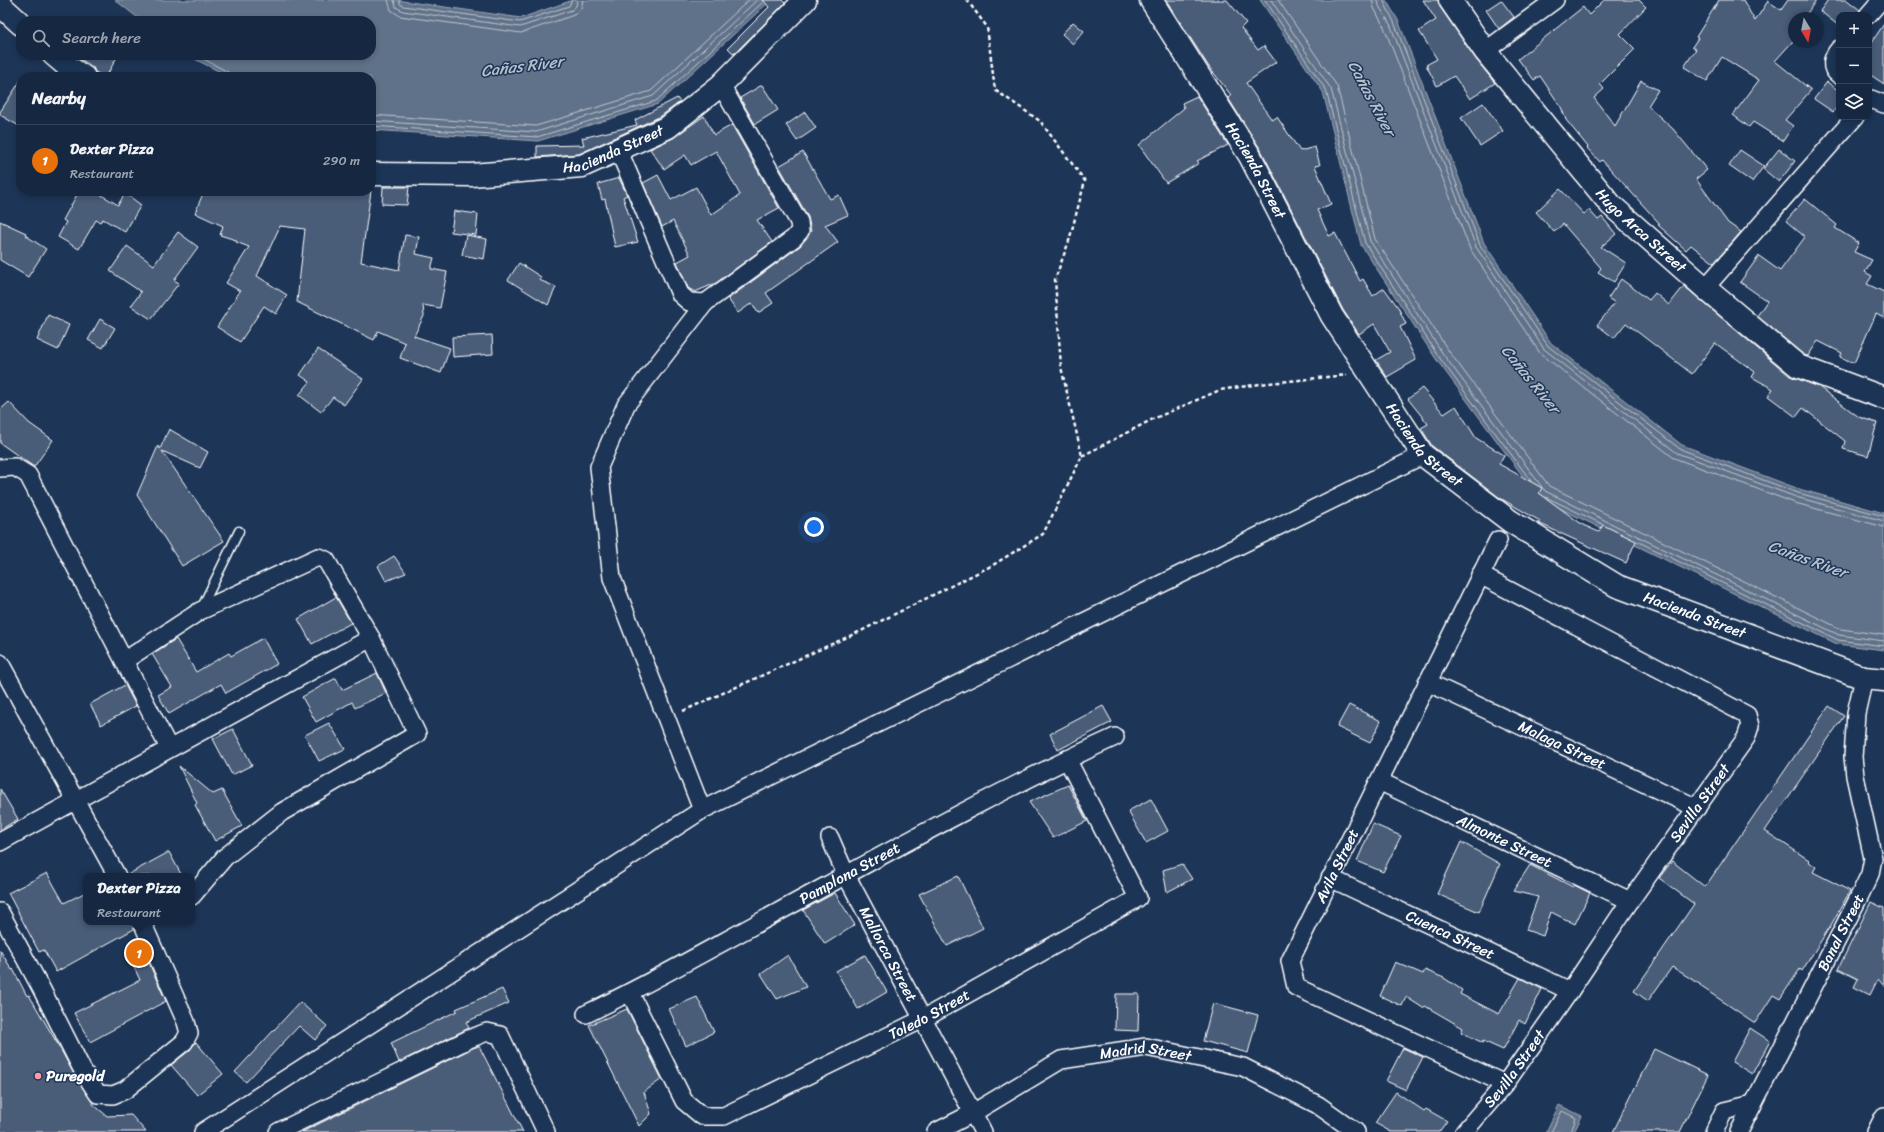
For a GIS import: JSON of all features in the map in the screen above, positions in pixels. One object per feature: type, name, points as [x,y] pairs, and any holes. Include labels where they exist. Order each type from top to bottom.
[{"type":"street","name":"Hacienda Street","points":[[376,174],[471,175],[582,166],[668,127],[721,85],[805,0]]},
{"type":"street","name":"Hacienda Street","points":[[1151,0],[1250,156],[1332,316],[1423,455],[1510,521],[1617,586],[1874,679]]},
{"type":"street","name":"Hugo Arca Street","points":[[1450,0],[1485,51],[1611,205],[1705,288],[1798,366],[1884,398]]},
{"type":"street","points":[[1485,51],[1555,0]]},
{"type":"street","points":[[1871,12],[1881,0]]},
{"type":"street","points":[[0,5],[16,19]]},
{"type":"street","points":[[1836,54],[1832,63],[1836,71]]},
{"type":"street","points":[[59,60],[76,72]]},
{"type":"street","points":[[702,810],[612,578],[600,467],[626,405],[705,303],[794,238],[800,231],[799,222],[721,85]]},
{"type":"street","points":[[1705,288],[1852,120]]},
{"type":"street","points":[[618,149],[680,294],[689,302],[705,303]]},
{"type":"street","points":[[203,1132],[702,810],[1423,455]]},
{"type":"street","points":[[0,468],[15,467],[28,475],[169,748]]},
{"type":"street","name":"Avila Street","points":[[1498,540],[1290,961],[1296,987],[1505,1084]]},
{"type":"street","points":[[124,661],[200,611],[318,557],[326,560],[371,638],[417,734],[282,812],[225,857],[195,892]]},
{"type":"street","name":"Sevilla Street","points":[[1464,1132],[1505,1084],[1570,992],[1630,901],[1746,738],[1750,726],[1747,715],[1480,576]]},
{"type":"street","points":[[0,842],[371,638]]},
{"type":"street","points":[[0,663],[115,873]]},
{"type":"street","name":"Banal Street","points":[[1742,1127],[1851,912],[1872,865],[1872,850],[1855,776],[1853,757],[1856,713],[1874,679]]},
{"type":"street","name":"Malaga Street","points":[[1427,682],[1697,808]]},
{"type":"street","name":"Pamplona Street","points":[[586,1014],[1067,759],[1115,737]]},
{"type":"street","name":"Toledo Street","points":[[630,992],[684,1101],[702,1116],[724,1116],[923,1019],[1138,898],[1067,759]]},
{"type":"street","name":"Almonte Street","points":[[1379,780],[1630,901]]},
{"type":"street","name":"Mallorca Street","points":[[830,838],[846,875],[983,1132]]},
{"type":"street","name":"Cuenca Street","points":[[1330,878],[1570,992]]},
{"type":"street","points":[[0,912],[42,988],[83,1071],[98,1094],[105,1095],[113,1095],[125,1090],[184,1042],[189,1033],[186,1022],[143,925]]},
{"type":"street","points":[[278,1132],[469,1039],[487,1032],[500,1035],[546,1132]]},
{"type":"street","name":"Madrid Street","points":[[936,1132],[973,1113],[1061,1060],[1146,1047],[1243,1067],[1318,1105],[1356,1132]]},
{"type":"street","points":[[1724,1111],[1753,1104]]},
{"type":"street","points":[[1724,1111],[1742,1127]]},
{"type":"street","points":[[1714,1132],[1724,1111]]},
{"type":"street","points":[[1876,1132],[1884,1116]]},
{"type":"lane","points":[[200,611],[239,531]]},
{"type":"path","points":[[966,0],[987,27],[995,90],[1040,121],[1085,181],[1069,241],[1055,279],[1061,367],[1082,456]]},
{"type":"path","points":[[680,712],[863,630],[994,565],[1043,534],[1082,456],[1153,419],[1220,390],[1327,376],[1370,374]]},
{"type":"water","name":"Cañas River","points":[[115,0],[396,0],[521,18],[573,0],[771,0],[658,104],[538,141],[376,130],[376,72],[220,72],[197,60],[376,60],[376,16],[136,16]]},
{"type":"water","name":"Cañas River","points":[[1260,0],[1386,0],[1398,20],[1484,243],[1551,343],[1682,445],[1799,489],[1884,513],[1884,650],[1837,644],[1539,498],[1436,359],[1361,245],[1323,92]]},
{"type":"water","points":[[1559,1105],[1582,1116],[1574,1132],[1546,1132]]},
{"type":"building","points":[[763,0],[782,0],[785,3],[734,54],[728,48],[769,7]]},
{"type":"building","points":[[1166,0],[1227,0],[1246,23],[1241,28],[1258,50],[1264,46],[1276,62],[1246,83],[1272,120],[1277,117],[1300,151],[1315,147],[1320,165],[1315,166],[1331,204],[1317,210],[1329,236],[1335,233],[1360,281],[1363,279],[1373,296],[1384,288],[1398,307],[1406,324],[1400,327],[1416,360],[1387,377],[1376,360],[1390,352],[1374,324],[1359,334],[1343,310],[1261,150],[1228,98],[1231,95],[1209,67]]},
{"type":"building","points":[[1423,0],[1438,0],[1440,7],[1475,58],[1495,83],[1470,99],[1454,76],[1437,86],[1426,65],[1437,59],[1419,31],[1436,20]]},
{"type":"building","points":[[1501,0],[1514,17],[1499,29],[1486,10]]},
{"type":"building","points":[[1604,0],[1639,0],[1646,7],[1620,34],[1635,49],[1600,84],[1604,89],[1594,98],[1615,126],[1641,81],[1658,90],[1648,106],[1673,129],[1707,170],[1696,179],[1728,223],[1741,232],[1714,263],[1691,245],[1686,250],[1658,225],[1660,224],[1602,160],[1600,162],[1587,148],[1588,147],[1566,120],[1561,107],[1540,76],[1534,80],[1518,59],[1583,7],[1589,15]]},
{"type":"building","points":[[1719,0],[1743,0],[1755,21],[1768,1],[1781,10],[1788,0],[1816,0],[1808,12],[1788,12],[1788,47],[1775,61],[1811,90],[1785,120],[1793,126],[1783,141],[1753,122],[1749,127],[1733,115],[1759,80],[1722,57],[1707,81],[1684,67],[1696,49],[1692,47],[1698,38],[1696,37]]},
{"type":"building","points":[[1828,0],[1847,0],[1860,10],[1859,12],[1836,12],[1836,24],[1824,14],[1824,12],[1820,11]]},
{"type":"building","points":[[1073,22],[1084,31],[1073,44],[1062,34]]},
{"type":"building","points":[[1884,24],[1884,84],[1872,76],[1872,42]]},
{"type":"building","points":[[82,60],[115,60],[109,72],[95,72],[93,67]]},
{"type":"building","points":[[1827,82],[1836,89],[1836,108],[1833,112],[1814,99]]},
{"type":"building","points":[[762,85],[778,110],[755,124],[740,98]]},
{"type":"building","points":[[16,88],[16,124],[0,115],[0,112]]},
{"type":"building","points":[[1197,96],[1228,145],[1197,161],[1199,163],[1166,183],[1139,145],[1184,108],[1182,103]]},
{"type":"building","points":[[677,98],[680,102],[661,116],[579,154],[537,157],[537,146],[584,145],[582,138],[637,125],[635,120]]},
{"type":"building","points":[[1483,103],[1503,131],[1480,146],[1461,118]]},
{"type":"building","points":[[805,112],[816,128],[797,141],[786,125]]},
{"type":"building","points":[[704,116],[714,135],[732,125],[779,208],[757,220],[772,242],[716,283],[695,292],[688,288],[677,262],[690,255],[673,221],[662,227],[643,183],[658,175],[671,200],[696,187],[711,215],[740,195],[716,151],[691,165],[685,155],[664,169],[650,149],[673,138]]},
{"type":"building","points":[[1779,149],[1795,161],[1779,182],[1763,169]]},
{"type":"building","points":[[1740,150],[1764,166],[1752,182],[1729,166]]},
{"type":"building","points":[[803,152],[830,199],[839,195],[848,215],[825,225],[838,242],[766,293],[773,303],[758,313],[752,303],[738,313],[728,299],[800,246],[811,231],[808,217],[779,166]]},
{"type":"building","points":[[619,178],[627,195],[623,197],[638,242],[615,247],[605,199],[602,200],[598,184]]},
{"type":"building","points":[[383,187],[409,187],[407,205],[382,204]]},
{"type":"building","points":[[1560,189],[1584,214],[1589,210],[1598,220],[1602,217],[1616,234],[1601,247],[1626,263],[1614,282],[1598,272],[1601,268],[1563,224],[1554,232],[1536,212]]},
{"type":"building","points":[[76,196],[103,196],[118,205],[123,196],[129,196],[141,205],[125,232],[103,219],[100,222],[96,220],[79,249],[58,237],[66,222],[63,220]]},
{"type":"building","points":[[202,196],[370,196],[361,262],[399,270],[405,235],[419,237],[416,254],[434,258],[431,269],[447,272],[440,308],[423,305],[424,316],[414,336],[450,348],[441,373],[400,358],[405,343],[378,331],[374,340],[297,302],[305,229],[280,226],[257,276],[287,295],[276,314],[264,306],[240,342],[217,327],[240,291],[226,283],[249,247],[236,242],[236,240],[220,235],[223,226],[195,213]]},
{"type":"building","points":[[1805,199],[1837,225],[1835,228],[1859,243],[1854,252],[1872,260],[1865,272],[1872,276],[1867,284],[1884,292],[1884,318],[1876,314],[1854,363],[1840,357],[1842,353],[1818,341],[1808,356],[1804,355],[1757,316],[1767,301],[1740,282],[1759,256],[1780,271],[1805,237],[1786,221]]},
{"type":"building","points":[[454,211],[478,214],[476,235],[451,232]]},
{"type":"building","points":[[0,221],[26,233],[25,235],[46,249],[28,277],[0,260]]},
{"type":"building","points":[[178,232],[198,247],[174,280],[179,283],[151,319],[131,306],[141,292],[110,271],[127,246],[154,265]]},
{"type":"building","points":[[466,235],[487,239],[484,259],[462,255]]},
{"type":"building","points":[[519,263],[541,277],[539,280],[556,287],[548,305],[508,280]]},
{"type":"building","points":[[1621,279],[1649,300],[1655,293],[1669,305],[1684,286],[1790,376],[1819,387],[1859,417],[1877,423],[1868,456],[1843,449],[1845,441],[1803,408],[1796,417],[1768,396],[1773,389],[1752,377],[1755,372],[1715,343],[1692,374],[1626,323],[1614,338],[1597,325],[1615,303],[1608,298]]},
{"type":"building","points":[[48,315],[69,325],[58,350],[37,340]]},
{"type":"building","points":[[100,319],[115,328],[103,348],[88,340]]},
{"type":"building","points":[[492,335],[493,354],[453,357],[452,337]]},
{"type":"building","points":[[318,349],[363,379],[344,405],[333,397],[321,412],[299,395],[310,382],[300,375]]},
{"type":"building","points":[[1422,388],[1444,414],[1456,406],[1476,438],[1504,455],[1499,464],[1542,488],[1539,493],[1583,525],[1599,532],[1603,525],[1636,541],[1626,563],[1538,523],[1540,521],[1500,498],[1432,446],[1421,428],[1428,424],[1408,399]]},
{"type":"building","points":[[9,402],[29,423],[53,440],[34,467],[0,443],[0,410]]},
{"type":"building","points":[[169,429],[208,452],[200,468],[162,451],[224,541],[182,566],[137,495],[158,446],[160,449]]},
{"type":"building","points":[[394,556],[406,573],[386,581],[378,566]]},
{"type":"building","points":[[336,597],[351,623],[312,644],[298,619]]},
{"type":"building","points":[[263,638],[277,664],[226,693],[221,684],[169,714],[158,695],[172,687],[152,654],[176,639],[196,672],[229,653],[231,656]]},
{"type":"building","points":[[377,673],[386,693],[355,708],[352,702],[316,722],[302,697],[336,678],[342,690]]},
{"type":"building","points":[[125,685],[136,706],[101,725],[90,704]]},
{"type":"building","points":[[1349,705],[1381,721],[1370,743],[1337,727]]},
{"type":"building","points":[[1103,706],[1112,722],[1058,750],[1050,734]]},
{"type":"building","points":[[1829,706],[1844,716],[1765,831],[1809,860],[1808,861],[1816,867],[1813,872],[1850,891],[1831,925],[1802,971],[1800,969],[1780,999],[1773,995],[1755,1023],[1700,986],[1701,985],[1672,967],[1648,1001],[1634,991],[1694,904],[1659,878],[1672,861],[1705,887]]},
{"type":"building","points":[[329,723],[345,749],[319,761],[305,735]]},
{"type":"building","points":[[233,729],[252,765],[232,775],[213,739]]},
{"type":"building","points":[[179,766],[213,794],[222,790],[242,826],[215,841],[195,805],[197,803]]},
{"type":"building","points":[[1068,785],[1087,821],[1053,838],[1029,802]]},
{"type":"building","points":[[0,789],[18,819],[0,830]]},
{"type":"building","points":[[1151,799],[1168,831],[1146,843],[1128,811]]},
{"type":"building","points":[[1373,824],[1401,836],[1383,872],[1357,861]]},
{"type":"building","points":[[1461,842],[1500,864],[1479,912],[1437,894]]},
{"type":"building","points":[[169,852],[180,873],[131,873]]},
{"type":"building","points":[[1182,864],[1192,879],[1167,892],[1163,870]]},
{"type":"building","points":[[1530,865],[1573,887],[1574,885],[1590,893],[1575,924],[1551,912],[1543,936],[1526,930],[1538,897],[1513,891]]},
{"type":"building","points":[[47,873],[64,903],[83,894],[83,925],[133,925],[134,929],[56,972],[44,950],[39,952],[8,893]]},
{"type":"building","points":[[958,876],[983,928],[947,946],[919,894]]},
{"type":"building","points":[[835,893],[855,925],[825,944],[803,910]]},
{"type":"building","points":[[1871,902],[1884,908],[1884,986],[1878,979],[1870,995],[1854,987],[1858,979],[1838,969]]},
{"type":"building","name":"Puregold","points":[[0,950],[12,970],[13,969],[27,996],[29,995],[75,1076],[94,1105],[107,1116],[131,1115],[146,1132],[0,1132]]},
{"type":"building","points":[[145,954],[166,1001],[90,1042],[74,1013],[140,980],[131,961]]},
{"type":"building","points":[[788,955],[806,987],[777,999],[761,974]]},
{"type":"building","points":[[865,955],[887,992],[858,1009],[836,971]]},
{"type":"building","points":[[1395,962],[1423,974],[1425,970],[1444,978],[1462,990],[1460,994],[1499,1014],[1520,978],[1542,989],[1525,1024],[1519,1020],[1503,1050],[1483,1041],[1483,1043],[1461,1032],[1463,1028],[1425,1006],[1423,1008],[1406,997],[1402,1006],[1380,996]]},
{"type":"building","points":[[502,989],[509,1003],[466,1022],[469,1028],[399,1062],[391,1043],[457,1011],[456,1009]]},
{"type":"building","points":[[1116,994],[1139,994],[1138,1031],[1115,1030]]},
{"type":"building","points":[[697,997],[714,1032],[686,1046],[669,1009]]},
{"type":"building","points":[[300,1002],[327,1026],[315,1040],[299,1026],[246,1082],[235,1072]]},
{"type":"building","points":[[1213,1003],[1258,1015],[1248,1053],[1203,1041]]},
{"type":"building","points":[[627,1009],[662,1079],[644,1092],[651,1114],[639,1126],[589,1025]]},
{"type":"building","points":[[1750,1028],[1770,1041],[1752,1074],[1732,1062]]},
{"type":"building","points":[[196,1042],[223,1074],[197,1095],[171,1065],[190,1050]]},
{"type":"building","points":[[479,1046],[523,1132],[302,1132],[473,1048]]},
{"type":"building","points":[[1403,1048],[1423,1057],[1406,1090],[1386,1081]]},
{"type":"building","points":[[1654,1049],[1708,1075],[1680,1132],[1613,1132]]},
{"type":"building","points":[[1396,1092],[1424,1111],[1426,1109],[1447,1121],[1439,1132],[1391,1132],[1375,1123]]},
{"type":"place","name":"Dexter Pizza","points":[[139,953]]},
{"type":"place","name":"Puregold","points":[[38,1076]]}]
